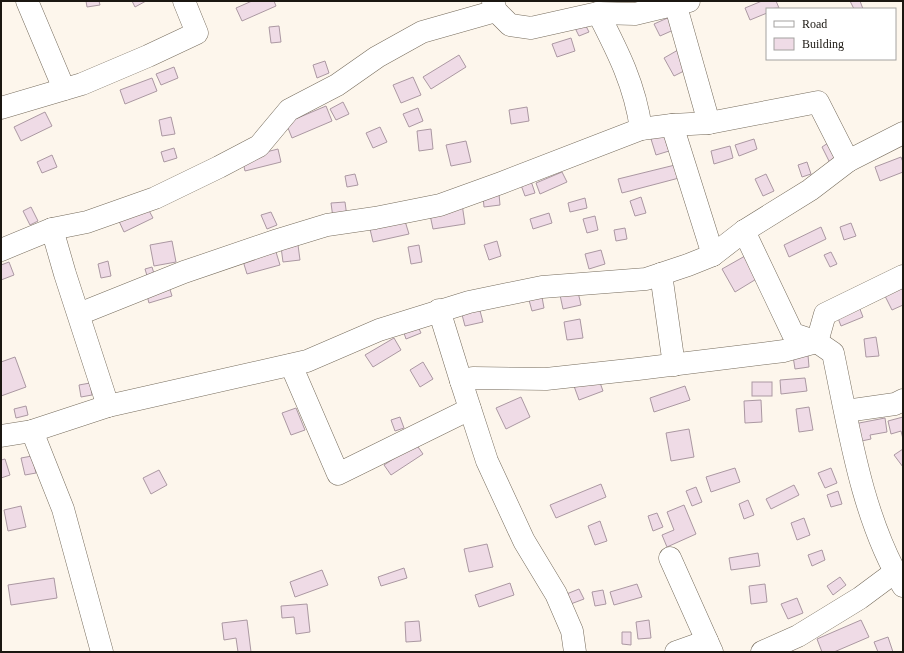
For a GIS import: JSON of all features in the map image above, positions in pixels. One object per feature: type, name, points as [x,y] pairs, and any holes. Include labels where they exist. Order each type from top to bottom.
[{"type":"street","points":[[27,1],[64,89]]},
{"type":"street","points":[[1,108],[89,81],[197,33],[184,1]]},
{"type":"street","points":[[1,250],[52,229],[87,222],[155,198],[220,167],[259,146],[289,110],[337,85],[377,57],[422,32],[494,6],[510,25],[531,28],[598,13],[682,2],[709,123]]},
{"type":"street","points":[[598,13],[622,61],[638,106],[641,129]]},
{"type":"street","points":[[79,314],[184,272],[327,225],[375,218],[440,205],[641,129],[672,125],[709,123],[818,102],[848,161]]},
{"type":"street","points":[[672,125],[713,255]]},
{"type":"street","points":[[1,436],[32,431],[108,406],[307,361],[379,330],[439,310],[469,302],[542,287],[646,279],[688,265],[713,255],[744,231],[810,190],[848,161],[903,133]]},
{"type":"street","points":[[52,229],[108,406]]},
{"type":"street","points":[[744,231],[793,334],[817,342],[833,352],[857,464],[875,526],[899,579],[860,598],[798,636],[762,652]]},
{"type":"street","points":[[661,274],[674,365]]},
{"type":"street","points":[[817,342],[824,314],[903,276]]},
{"type":"street","points":[[439,310],[487,461],[524,541],[556,594],[572,632],[575,652]]},
{"type":"street","points":[[461,381],[473,378],[546,379],[674,365],[784,351],[817,342]]},
{"type":"street","points":[[291,365],[338,474],[470,409]]},
{"type":"street","points":[[846,411],[895,404],[903,400]]},
{"type":"street","points":[[32,431],[63,509],[102,652]]},
{"type":"street","points":[[670,558],[710,646],[676,652]]},
{"type":"building","points":[[86,1],[99,1],[100,5],[87,7]]},
{"type":"building","points":[[132,1],[146,1],[135,7]]},
{"type":"building","points":[[252,1],[274,1],[276,6],[242,21],[236,8]]},
{"type":"building","points":[[762,1],[776,1],[779,8],[766,8],[766,13],[750,20],[745,8]]},
{"type":"building","points":[[850,1],[860,1],[863,8],[854,8]]},
{"type":"building","points":[[672,16],[678,28],[660,36],[654,24]]},
{"type":"building","points":[[583,20],[589,32],[579,36],[573,24]]},
{"type":"building","points":[[279,26],[281,42],[271,43],[269,27]]},
{"type":"building","points":[[571,38],[575,51],[557,57],[552,44]]},
{"type":"building","points":[[678,50],[688,69],[674,76],[664,58]]},
{"type":"building","points":[[459,55],[466,67],[431,89],[423,77]]},
{"type":"building","points":[[325,61],[329,73],[317,78],[313,65]]},
{"type":"building","points":[[174,67],[178,78],[161,85],[156,74]]},
{"type":"building","points":[[413,77],[421,95],[401,103],[393,85]]},
{"type":"building","points":[[152,78],[157,91],[125,104],[120,90]]},
{"type":"building","points":[[343,102],[349,114],[336,120],[330,109]]},
{"type":"building","points":[[326,106],[332,121],[292,138],[286,123]]},
{"type":"building","points":[[527,107],[529,121],[511,124],[509,110]]},
{"type":"building","points":[[418,108],[423,121],[409,127],[403,114]]},
{"type":"building","points":[[45,112],[52,126],[21,141],[14,127]]},
{"type":"building","points":[[171,117],[175,134],[162,136],[159,120]]},
{"type":"building","points":[[380,127],[387,142],[373,148],[366,133]]},
{"type":"building","points":[[431,129],[433,149],[419,151],[417,131]]},
{"type":"building","points":[[664,135],[669,151],[656,155],[651,139]]},
{"type":"building","points":[[754,139],[757,149],[739,156],[735,145]]},
{"type":"building","points":[[466,141],[471,162],[451,166],[446,145]]},
{"type":"building","points":[[831,141],[841,157],[830,163],[822,147]]},
{"type":"building","points":[[730,146],[733,158],[714,164],[711,151]]},
{"type":"building","points":[[174,148],[177,158],[164,162],[161,152]]},
{"type":"building","points":[[278,149],[281,162],[245,171],[242,158]]},
{"type":"building","points":[[52,155],[57,167],[42,173],[37,162]]},
{"type":"building","points":[[901,157],[903,162],[903,172],[880,181],[875,167]]},
{"type":"building","points":[[807,162],[811,174],[802,177],[798,165]]},
{"type":"building","points":[[675,165],[679,178],[622,193],[618,179]]},
{"type":"building","points":[[562,172],[567,182],[540,194],[536,183]]},
{"type":"building","points":[[355,174],[358,185],[347,187],[345,176]]},
{"type":"building","points":[[766,174],[774,191],[763,196],[755,179]]},
{"type":"building","points":[[531,181],[535,193],[525,196],[521,185]]},
{"type":"building","points":[[499,194],[500,205],[484,207],[483,196]]},
{"type":"building","points":[[641,197],[646,213],[635,216],[630,201]]},
{"type":"building","points":[[585,198],[587,208],[570,212],[568,203]]},
{"type":"building","points":[[345,202],[347,217],[333,218],[331,203]]},
{"type":"building","points":[[462,204],[465,224],[433,229],[429,210]]},
{"type":"building","points":[[146,205],[153,218],[124,232],[118,219]]},
{"type":"building","points":[[31,207],[38,221],[30,225],[23,211]]},
{"type":"building","points":[[271,212],[277,225],[267,229],[261,215]]},
{"type":"building","points":[[549,213],[552,223],[533,229],[530,219]]},
{"type":"building","points":[[595,216],[598,230],[587,233],[583,219]]},
{"type":"building","points":[[405,221],[409,234],[373,242],[370,229]]},
{"type":"building","points":[[851,223],[856,236],[844,240],[840,227]]},
{"type":"building","points":[[821,227],[826,239],[789,257],[784,245]]},
{"type":"building","points":[[625,228],[627,239],[616,241],[614,230]]},
{"type":"building","points":[[172,241],[176,262],[154,266],[150,245]]},
{"type":"building","points":[[497,241],[501,256],[489,260],[484,245]]},
{"type":"building","points":[[298,245],[300,260],[283,262],[281,247]]},
{"type":"building","points":[[419,245],[422,262],[411,264],[408,247]]},
{"type":"building","points":[[601,250],[605,264],[589,269],[585,254]]},
{"type":"building","points":[[276,252],[280,265],[247,274],[243,261]]},
{"type":"building","points":[[831,252],[837,264],[830,267],[824,255]]},
{"type":"building","points":[[745,256],[758,278],[735,292],[722,269]]},
{"type":"building","points":[[108,261],[111,276],[101,278],[98,264]]},
{"type":"building","points":[[9,262],[14,275],[1,280],[1,265]]},
{"type":"building","points":[[152,267],[155,277],[148,279],[145,269]]},
{"type":"building","points":[[168,283],[172,296],[149,303],[145,289]]},
{"type":"building","points":[[903,288],[903,305],[892,310],[885,296]]},
{"type":"building","points":[[578,292],[581,305],[563,309],[560,295]]},
{"type":"building","points":[[542,297],[544,308],[532,311],[529,300]]},
{"type":"building","points":[[858,304],[863,317],[841,326],[836,313]]},
{"type":"building","points":[[479,307],[483,322],[465,326],[461,311]]},
{"type":"building","points":[[580,319],[583,338],[567,340],[564,322]]},
{"type":"building","points":[[416,322],[421,333],[406,339],[402,327]]},
{"type":"building","points":[[876,337],[879,356],[866,357],[864,339]]},
{"type":"building","points":[[394,338],[401,350],[373,367],[365,355]]},
{"type":"building","points":[[808,355],[809,367],[795,369],[793,356]]},
{"type":"building","points":[[15,357],[26,387],[1,396],[1,362]]},
{"type":"building","points":[[423,362],[433,379],[420,387],[410,370]]},
{"type":"building","points":[[598,377],[603,391],[579,400],[574,386]]},
{"type":"building","points":[[805,378],[807,391],[781,394],[780,380]]},
{"type":"building","points":[[752,382],[772,382],[772,396],[752,396]]},
{"type":"building","points":[[90,383],[92,395],[81,397],[79,385]]},
{"type":"building","points":[[685,386],[690,400],[654,412],[650,398]]},
{"type":"building","points":[[521,397],[530,417],[506,429],[496,408]]},
{"type":"building","points":[[761,400],[762,422],[745,423],[744,401]]},
{"type":"building","points":[[26,406],[28,415],[16,418],[14,409]]},
{"type":"building","points":[[809,407],[813,430],[799,432],[796,409]]},
{"type":"building","points":[[296,408],[305,430],[291,435],[282,413]]},
{"type":"building","points":[[400,417],[404,428],[395,431],[391,420]]},
{"type":"building","points":[[903,417],[903,439],[901,431],[891,434],[888,421]]},
{"type":"building","points":[[885,418],[887,432],[870,435],[871,439],[857,442],[854,424]]},
{"type":"building","points":[[689,429],[694,457],[671,461],[666,433]]},
{"type":"building","points":[[416,444],[423,454],[391,475],[384,465]]},
{"type":"building","points":[[903,449],[903,467],[894,455]]},
{"type":"building","points":[[32,456],[36,473],[25,475],[21,458]]},
{"type":"building","points":[[5,459],[10,475],[1,478],[1,460]]},
{"type":"building","points":[[735,468],[740,482],[711,492],[706,477]]},
{"type":"building","points":[[831,468],[837,483],[825,488],[818,473]]},
{"type":"building","points":[[159,470],[167,485],[151,494],[143,478]]},
{"type":"building","points":[[601,484],[606,497],[556,518],[550,505]]},
{"type":"building","points":[[794,485],[799,495],[771,509],[766,499]]},
{"type":"building","points":[[696,487],[702,502],[692,506],[686,491]]},
{"type":"building","points":[[838,491],[842,504],[831,507],[827,495]]},
{"type":"building","points":[[748,500],[754,515],[744,519],[739,504]]},
{"type":"building","points":[[684,505],[696,534],[667,547],[662,535],[674,530],[667,512]]},
{"type":"building","points":[[21,506],[26,527],[8,531],[4,510]]},
{"type":"building","points":[[657,513],[663,527],[653,531],[648,516]]},
{"type":"building","points":[[804,518],[810,535],[797,540],[791,523]]},
{"type":"building","points":[[600,521],[607,541],[595,545],[588,526]]},
{"type":"building","points":[[487,544],[493,567],[469,572],[464,549]]},
{"type":"building","points":[[822,550],[825,560],[812,566],[808,555]]},
{"type":"building","points":[[758,553],[760,566],[731,570],[729,558]]},
{"type":"building","points":[[404,568],[407,578],[381,586],[378,577]]},
{"type":"building","points":[[322,570],[328,585],[295,597],[290,582]]},
{"type":"building","points":[[840,577],[846,585],[833,595],[827,586]]},
{"type":"building","points":[[54,578],[57,598],[11,605],[8,585]]},
{"type":"building","points":[[510,583],[514,595],[479,607],[475,595]]},
{"type":"building","points":[[637,584],[642,597],[614,605],[610,592]]},
{"type":"building","points":[[765,584],[767,602],[751,604],[749,586]]},
{"type":"building","points":[[579,589],[584,599],[568,605],[564,595]]},
{"type":"building","points":[[603,590],[606,604],[595,606],[592,592]]},
{"type":"building","points":[[797,598],[803,613],[788,619],[781,604]]},
{"type":"building","points":[[307,604],[310,632],[296,634],[294,617],[282,618],[281,606]]},
{"type":"building","points":[[247,620],[251,652],[238,652],[236,638],[224,640],[222,623]]},
{"type":"building","points":[[649,620],[651,638],[638,639],[636,622]]},
{"type":"building","points":[[861,620],[869,637],[834,652],[822,652],[817,639]]},
{"type":"building","points":[[419,621],[421,641],[406,642],[405,622]]},
{"type":"building","points":[[622,632],[631,632],[631,645],[622,644]]},
{"type":"building","points":[[888,637],[893,652],[878,652],[874,642]]}]
